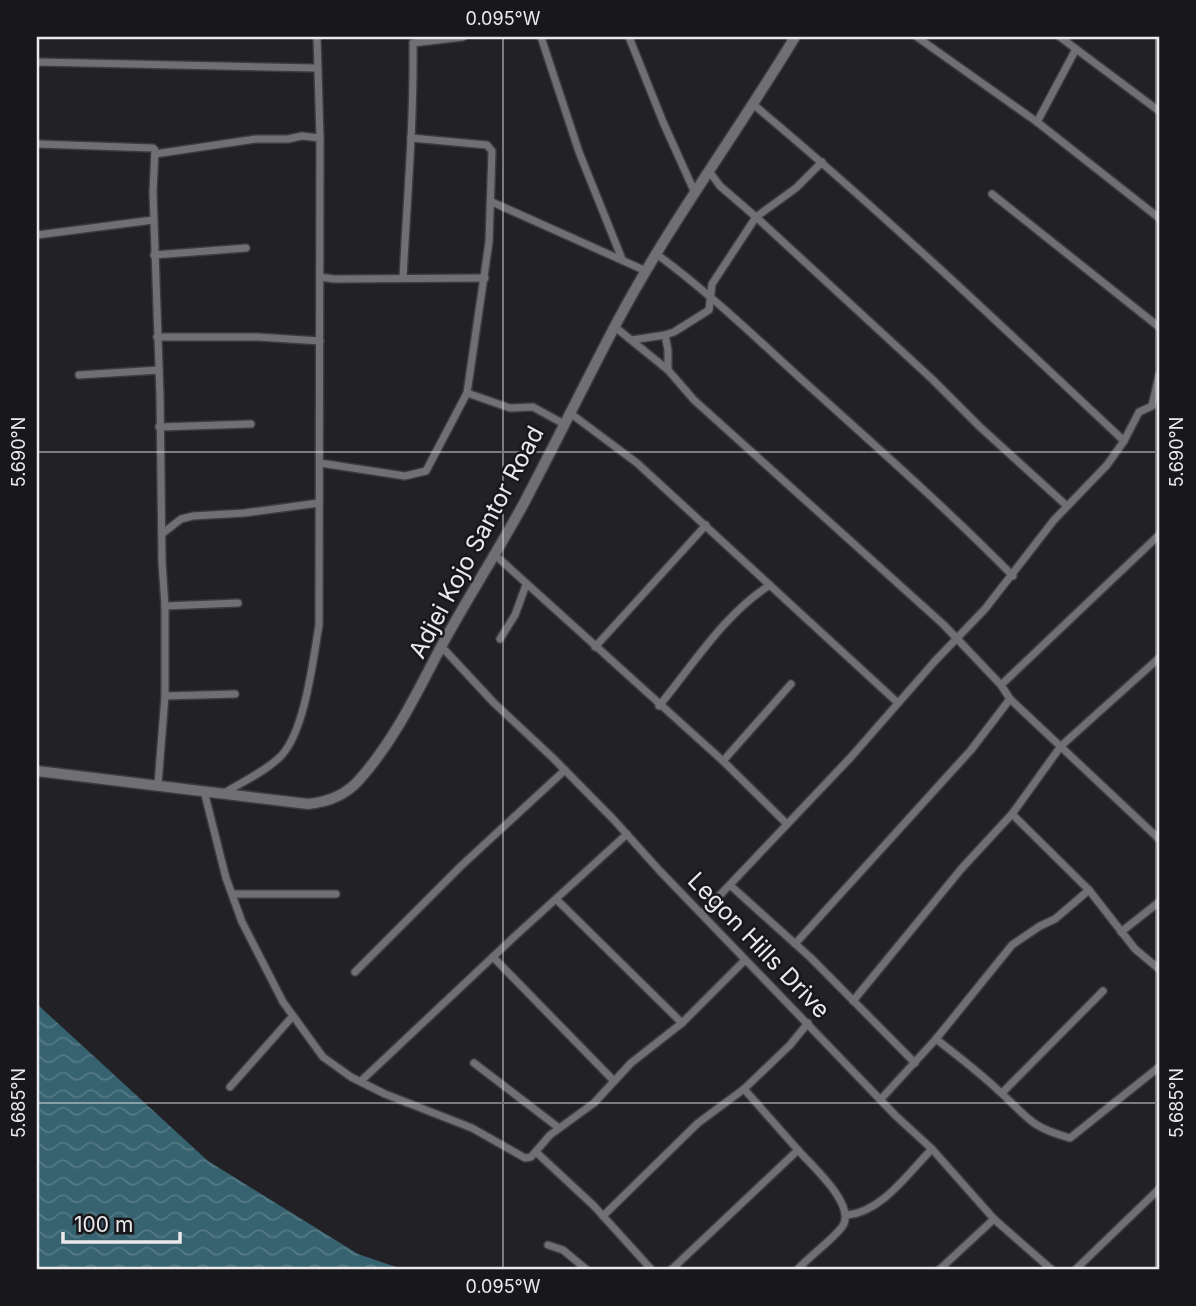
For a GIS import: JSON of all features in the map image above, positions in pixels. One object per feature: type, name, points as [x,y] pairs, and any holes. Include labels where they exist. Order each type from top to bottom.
[{"type":"street","points":[[226,792],[272,763],[290,745],[308,686],[319,625],[320,138],[317,37]]},
{"type":"street","points":[[403,278],[414,112],[412,43],[463,37]]},
{"type":"street","points":[[541,37],[579,152],[622,259]]},
{"type":"street","points":[[629,37],[695,194]]},
{"type":"street","name":"Adjei Kojo Santor Road","points":[[37,771],[308,804],[325,802],[348,790],[366,772],[401,723],[441,646],[495,555],[655,253],[754,106],[795,37]]},
{"type":"street","points":[[917,37],[1037,122],[1159,218]]},
{"type":"street","points":[[1060,37],[1159,111]]},
{"type":"street","points":[[1037,122],[1076,49]]},
{"type":"street","points":[[37,62],[316,68]]},
{"type":"street","points":[[754,106],[822,162],[1125,441]]},
{"type":"street","points":[[155,154],[256,139],[302,136],[320,138]]},
{"type":"street","points":[[320,463],[405,476],[426,471],[467,393],[478,305],[485,278],[492,202],[490,148],[411,138]]},
{"type":"street","points":[[37,145],[153,148],[155,154],[153,220],[166,606],[165,696],[158,784]]},
{"type":"street","points":[[632,340],[674,332],[709,310],[712,284],[756,217],[796,188],[822,162]]},
{"type":"street","points":[[709,171],[720,186],[1067,506]]},
{"type":"street","points":[[992,194],[1159,327]]},
{"type":"street","points":[[492,202],[646,271]]},
{"type":"street","points":[[37,235],[153,220]]},
{"type":"street","points":[[154,255],[246,248]]},
{"type":"street","points":[[655,253],[690,278],[937,503],[1013,576]]},
{"type":"street","points":[[320,277],[485,278]]},
{"type":"street","points":[[615,327],[668,370],[694,400],[944,625],[1001,685],[1010,699],[1159,839]]},
{"type":"street","points":[[665,335],[668,370]]},
{"type":"street","points":[[157,337],[258,337],[320,341]]},
{"type":"street","points":[[79,375],[159,370]]},
{"type":"street","points":[[702,914],[851,757],[1013,576],[1054,520],[1107,465],[1125,441],[1139,412],[1156,406],[1159,375]]},
{"type":"street","points":[[467,393],[510,408],[533,407],[564,424]]},
{"type":"street","points":[[570,413],[630,457],[898,703]]},
{"type":"street","points":[[159,427],[251,424]]},
{"type":"street","points":[[163,533],[181,519],[192,516],[244,513],[319,503]]},
{"type":"street","points":[[595,647],[706,526]]},
{"type":"street","points":[[1001,685],[1159,535]]},
{"type":"street","points":[[495,555],[723,761],[787,824]]},
{"type":"street","points":[[659,706],[744,603],[770,584]]},
{"type":"street","points":[[500,639],[515,615],[526,585]]},
{"type":"street","points":[[166,606],[238,603]]},
{"type":"street","name":"Legon Hills Drive","points":[[441,646],[494,703],[565,770],[745,960],[932,1149],[994,1219],[1051,1269]]},
{"type":"street","points":[[853,1001],[962,869],[1012,814],[1060,746],[1159,658]]},
{"type":"street","points":[[723,761],[791,684]]},
{"type":"street","points":[[165,696],[235,694]]},
{"type":"street","points":[[795,944],[971,750],[1010,699]]},
{"type":"street","points":[[355,972],[461,866],[565,770]]},
{"type":"street","points":[[204,790],[219,851],[242,922],[292,1017],[323,1057],[334,1067],[361,1082],[472,1128],[525,1158],[531,1157],[544,1140],[594,1103],[631,1063],[682,1023],[745,960]]},
{"type":"street","points":[[1012,814],[1088,890],[1135,948],[1159,969]]},
{"type":"street","points":[[361,1082],[627,834]]},
{"type":"street","points":[[731,886],[795,944],[915,1063]]},
{"type":"street","points":[[881,1099],[936,1040],[1012,945],[1055,919],[1088,890]]},
{"type":"street","points":[[233,894],[336,894]]},
{"type":"street","points":[[556,900],[682,1023]]},
{"type":"street","points":[[1121,932],[1159,902]]},
{"type":"street","points":[[493,957],[614,1081]]},
{"type":"street","points":[[1002,1093],[1103,991]]},
{"type":"street","points":[[230,1087],[292,1017]]},
{"type":"street","points":[[603,1216],[698,1124],[744,1089],[790,1045],[808,1023]]},
{"type":"street","points":[[936,1040],[1002,1093],[1027,1121],[1049,1133],[1070,1138],[1159,1067]]},
{"type":"street","points":[[474,1063],[559,1128]]},
{"type":"street","points":[[744,1089],[845,1207],[847,1215],[842,1227],[798,1269]]},
{"type":"street","points":[[847,1215],[859,1214],[877,1204],[932,1149]]},
{"type":"street","points":[[672,1269],[798,1150]]},
{"type":"street","points":[[536,1152],[603,1216],[651,1269]]},
{"type":"street","points":[[1076,1269],[1159,1189]]},
{"type":"street","points":[[940,1269],[994,1219]]},
{"type":"street","points":[[548,1245],[563,1250],[586,1269]]},
{"type":"water","points":[[37,1004],[208,1161],[358,1254],[402,1269],[37,1269]]}]
